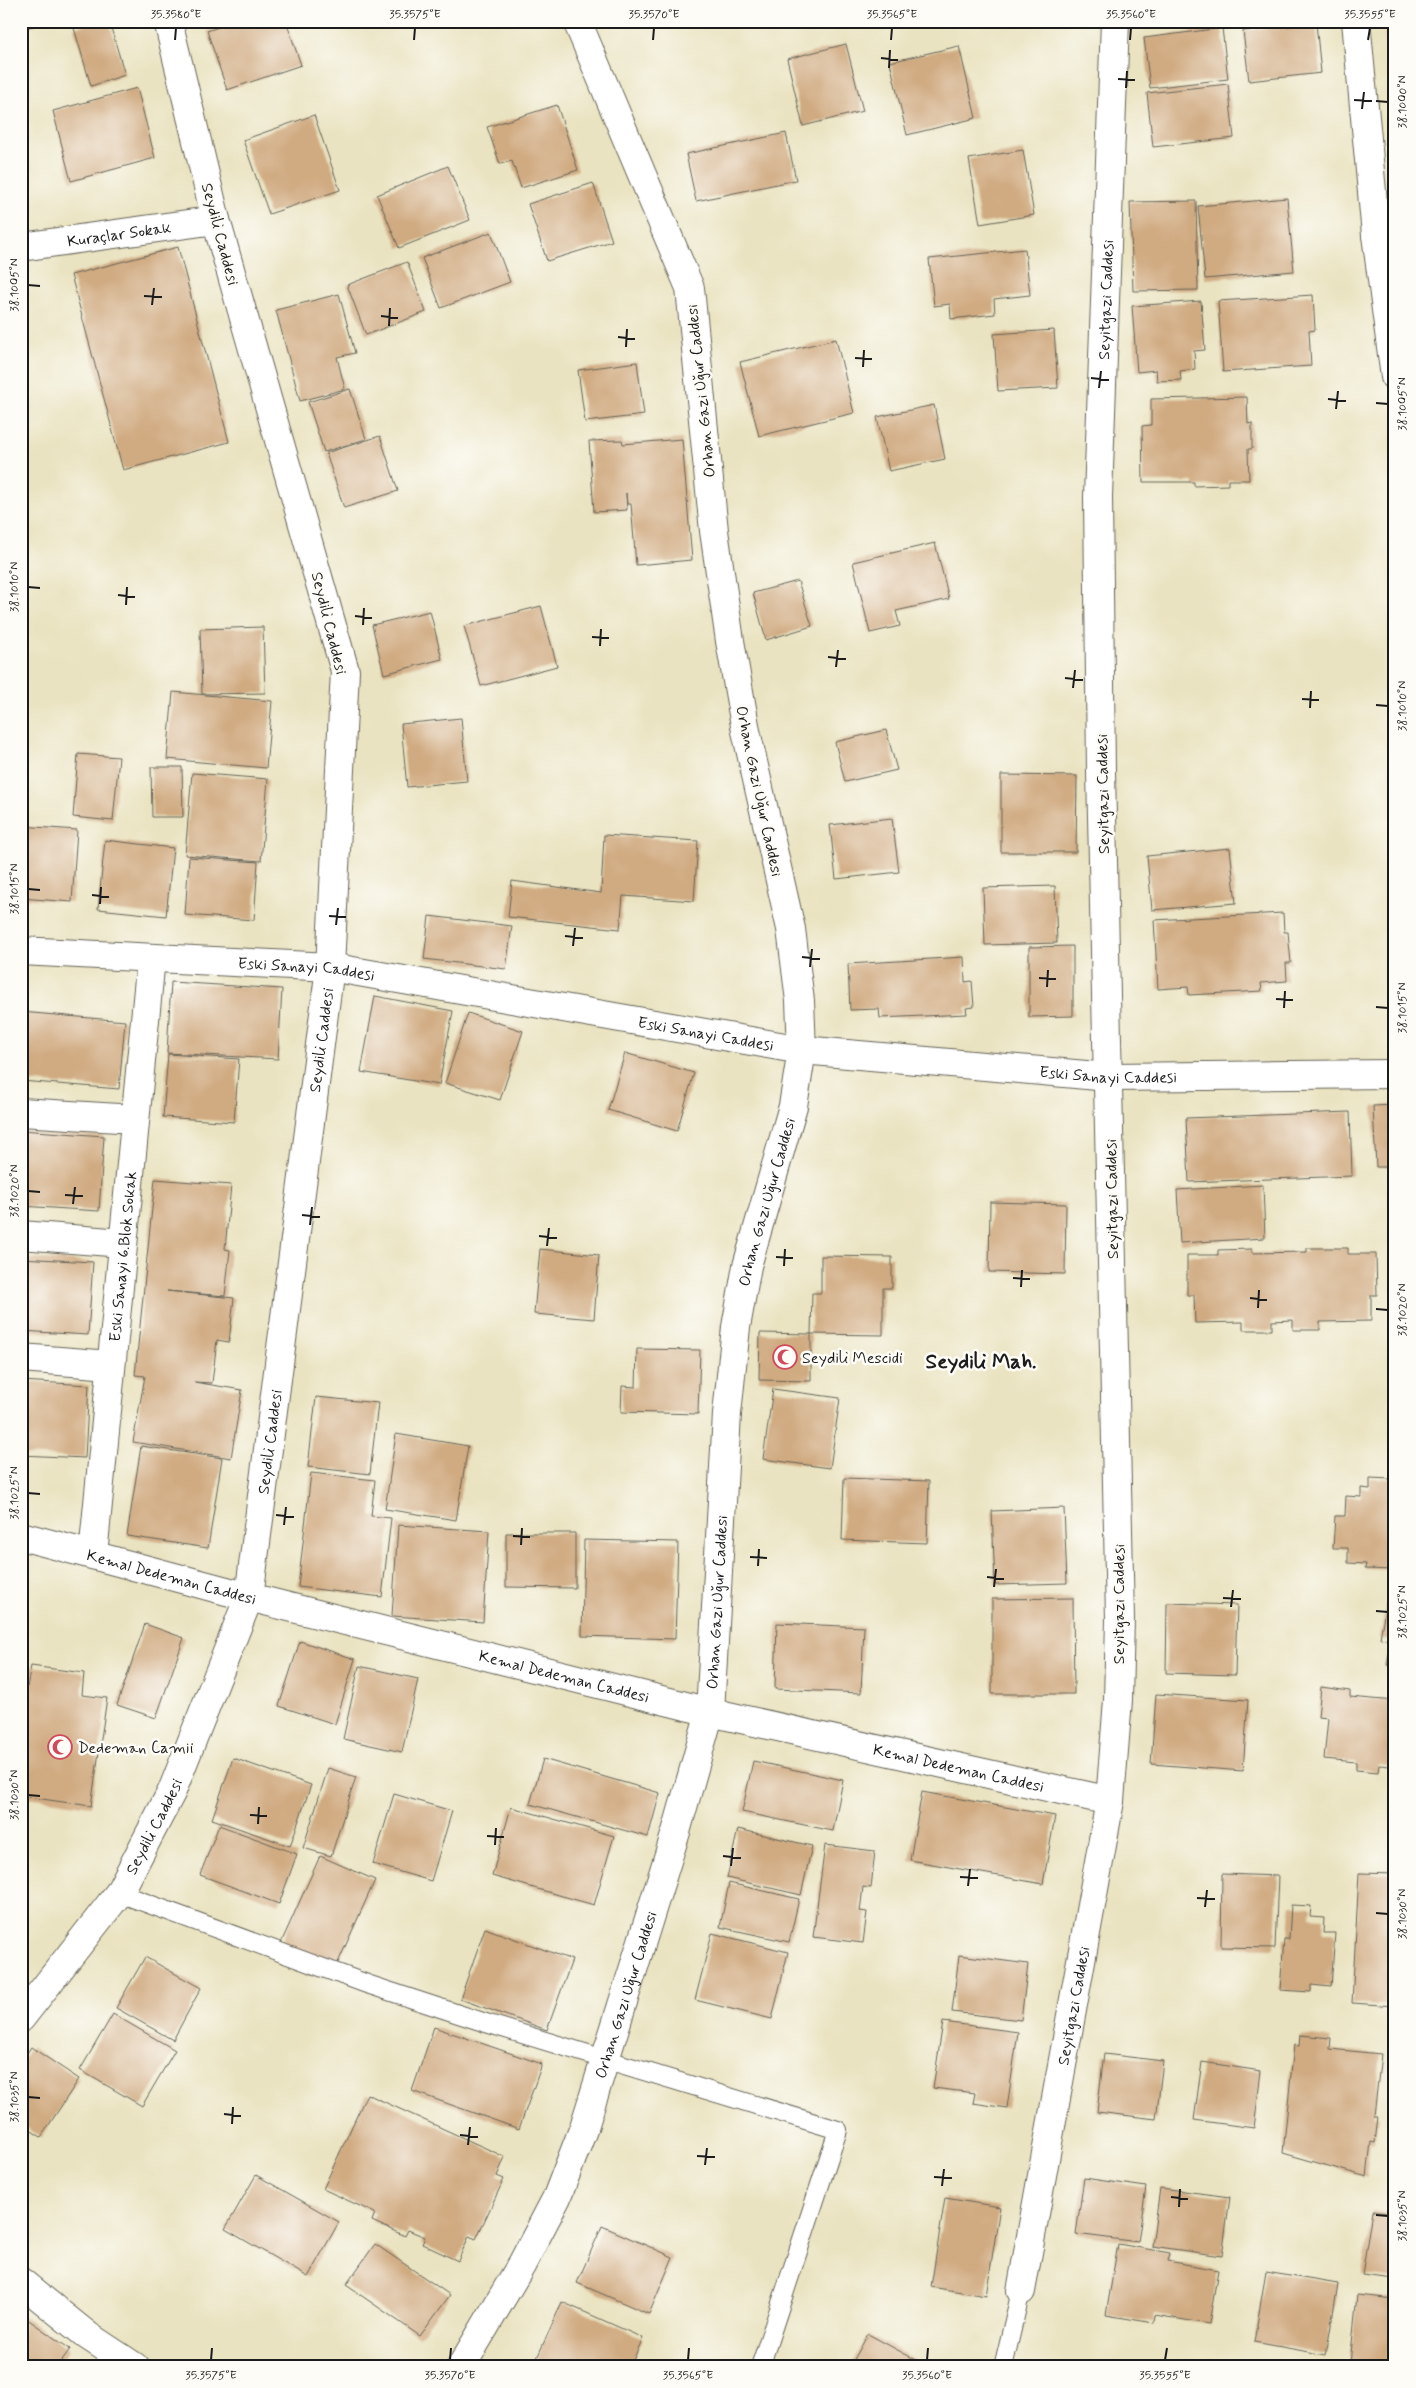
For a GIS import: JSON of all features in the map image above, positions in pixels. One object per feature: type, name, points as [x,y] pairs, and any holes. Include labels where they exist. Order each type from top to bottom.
[{"type":"street","name":"Seydili Caddesi","points":[[21,2018],[119,1893],[172,1791],[249,1597],[330,967],[345,671],[216,220],[168,21]]},
{"type":"street","name":"Orhan Gazi Uğur Caddesi","points":[[462,2367],[522,2264],[557,2197],[584,2127],[676,1832],[710,1712],[728,1414],[736,1327],[747,1266],[793,1106],[802,1050],[800,1001],[791,929],[746,730],[714,531],[690,288],[577,21]]},
{"type":"street","name":"Seyitgazi Caddesi","points":[[1021,2290],[1110,1801],[1118,1700],[1120,1619],[1101,772],[1098,497],[1115,21]]},
{"type":"street","points":[[1356,21],[1385,230],[1395,377]]},
{"type":"street","name":"Kuraçlar Sokak","points":[[21,247],[216,220]]},
{"type":"street","name":"Eski Sanayi Caddesi","points":[[21,951],[330,967],[802,1050],[1109,1077],[1395,1074]]},
{"type":"street","name":"Eski Sanayi 6.Blok Sokak","points":[[93,1555],[151,958]]},
{"type":"street","points":[[21,1112],[135,1119]]},
{"type":"street","points":[[21,1235],[124,1243]]},
{"type":"street","points":[[21,1358],[111,1365]]},
{"type":"street","name":"Kemal Dedeman Caddesi","points":[[21,1536],[249,1597],[710,1712],[1110,1801]]},
{"type":"street","points":[[21,2282],[88,2336],[135,2367]]},
{"type":"lane","points":[[119,1893],[366,1984],[838,2130],[760,2367]]},
{"type":"lane","name":"Seyitgazi Caddesi","points":[[1003,2367],[1021,2290]]},
{"type":"shaded area","points":[[1382,21],[1395,21],[1395,161]]},
{"type":"building","points":[[21,21],[40,21],[40,23],[21,30]]},
{"type":"building","points":[[96,21],[109,21],[125,75],[91,86],[74,28]]},
{"type":"building","points":[[236,21],[286,21],[301,65],[227,90],[207,31]]},
{"type":"building","points":[[1316,23],[1321,73],[1249,81],[1243,31]]},
{"type":"building","points":[[1222,28],[1228,79],[1150,88],[1144,38]]},
{"type":"building","points":[[846,44],[863,111],[803,126],[787,59]]},
{"type":"building","points":[[959,46],[976,118],[907,135],[890,62]]},
{"type":"building","points":[[1228,84],[1234,138],[1153,147],[1147,93]]},
{"type":"building","points":[[137,88],[155,158],[71,181],[53,111]]},
{"type":"building","points":[[557,105],[578,170],[521,188],[512,161],[500,164],[487,127]]},
{"type":"building","points":[[314,115],[340,190],[269,214],[243,140]]},
{"type":"building","points":[[786,133],[796,180],[696,201],[686,154]]},
{"type":"building","points":[[1023,150],[1034,215],[980,224],[969,159]]},
{"type":"building","points":[[448,166],[470,220],[399,248],[377,195]]},
{"type":"building","points":[[593,183],[612,241],[547,261],[528,204]]},
{"type":"building","points":[[1287,198],[1294,271],[1205,279],[1198,206]]},
{"type":"building","points":[[1196,201],[1198,290],[1133,291],[1130,202]]},
{"type":"building","points":[[491,232],[510,282],[441,308],[422,258]]},
{"type":"building","points":[[178,247],[229,442],[123,470],[71,275]]},
{"type":"building","points":[[1025,249],[1030,295],[994,299],[995,314],[951,319],[950,304],[934,306],[929,259]]},
{"type":"building","points":[[407,262],[426,312],[366,335],[347,285]]},
{"type":"building","points":[[339,294],[355,353],[337,357],[345,389],[300,401],[276,310]]},
{"type":"building","points":[[1313,295],[1315,330],[1309,331],[1311,366],[1223,372],[1218,301]]},
{"type":"building","points":[[1201,301],[1205,350],[1194,351],[1195,369],[1180,371],[1181,380],[1157,381],[1156,370],[1137,372],[1132,306]]},
{"type":"building","points":[[1054,330],[1058,388],[998,391],[994,334]]},
{"type":"building","points":[[836,339],[854,413],[759,436],[740,362]]},
{"type":"building","points":[[637,362],[644,415],[585,422],[578,370]]},
{"type":"building","points":[[350,389],[366,439],[324,452],[308,402]]},
{"type":"building","points":[[1247,397],[1248,424],[1252,423],[1252,449],[1248,449],[1249,480],[1228,480],[1228,485],[1194,486],[1194,482],[1143,482],[1142,426],[1151,425],[1151,399]]},
{"type":"building","points":[[934,405],[945,459],[889,471],[877,417]]},
{"type":"building","points":[[380,436],[398,491],[344,508],[326,453]]},
{"type":"building","points":[[682,439],[692,560],[636,565],[631,504],[627,504],[626,493],[627,510],[594,512],[589,441],[622,440],[623,444]]},
{"type":"building","points":[[935,543],[949,599],[896,611],[900,626],[870,633],[853,562]]},
{"type":"building","points":[[798,581],[812,626],[766,640],[753,593]]},
{"type":"building","points":[[541,606],[557,666],[481,686],[464,626]]},
{"type":"building","points":[[430,611],[442,659],[384,674],[372,625]]},
{"type":"building","points":[[263,627],[265,693],[202,694],[200,629]]},
{"type":"building","points":[[173,692],[272,701],[266,768],[167,759]]},
{"type":"building","points":[[461,718],[467,781],[407,787],[401,724]]},
{"type":"building","points":[[886,730],[897,770],[845,782],[835,742]]},
{"type":"building","points":[[78,754],[119,757],[113,821],[73,817]]},
{"type":"building","points":[[151,767],[182,767],[183,817],[152,817]]},
{"type":"building","points":[[192,773],[268,779],[261,861],[185,855]]},
{"type":"building","points":[[1001,775],[1077,776],[1076,852],[1001,852]]},
{"type":"building","points":[[892,818],[899,872],[836,879],[830,825]]},
{"type":"building","points":[[21,826],[77,830],[72,902],[21,898]]},
{"type":"building","points":[[604,835],[698,841],[694,901],[623,896],[620,929],[508,917],[512,881],[601,893]]},
{"type":"building","points":[[105,840],[173,848],[166,916],[98,909]]},
{"type":"building","points":[[1230,848],[1236,903],[1152,910],[1147,856]]},
{"type":"building","points":[[189,857],[258,862],[254,920],[185,915]]},
{"type":"building","points":[[1055,886],[1057,943],[985,945],[983,888]]},
{"type":"building","points":[[1283,913],[1284,932],[1288,932],[1291,963],[1286,963],[1287,981],[1261,983],[1262,991],[1189,995],[1188,987],[1158,989],[1154,920]]},
{"type":"building","points":[[429,916],[512,926],[506,969],[424,959]]},
{"type":"building","points":[[1073,946],[1073,1016],[1029,1017],[1029,947]]},
{"type":"building","points":[[964,957],[965,982],[972,981],[974,1007],[966,1008],[967,1014],[880,1018],[879,1009],[850,1010],[848,964]]},
{"type":"building","points":[[171,982],[282,989],[278,1059],[167,1053]]},
{"type":"building","points":[[375,996],[453,1011],[439,1085],[361,1072]]},
{"type":"building","points":[[21,1012],[125,1021],[119,1089],[21,1081]]},
{"type":"building","points":[[468,1013],[523,1031],[500,1100],[445,1083]]},
{"type":"building","points":[[625,1053],[694,1073],[677,1131],[608,1110]]},
{"type":"building","points":[[168,1054],[239,1059],[234,1122],[163,1117]]},
{"type":"building","points":[[1395,1105],[1395,1167],[1376,1167],[1373,1106]]},
{"type":"building","points":[[1350,1112],[1352,1176],[1189,1182],[1186,1118]]},
{"type":"building","points":[[21,1130],[104,1136],[99,1211],[21,1206]]},
{"type":"building","points":[[155,1179],[231,1185],[225,1249],[230,1250],[225,1296],[167,1291],[234,1298],[229,1342],[217,1340],[212,1383],[194,1382],[242,1390],[231,1458],[133,1442],[145,1376],[135,1375]]},
{"type":"building","points":[[1263,1185],[1265,1238],[1180,1243],[1177,1190]]},
{"type":"building","points":[[990,1202],[1066,1204],[1065,1274],[989,1272]]},
{"type":"building","points":[[1307,1248],[1348,1248],[1348,1254],[1376,1254],[1377,1295],[1371,1295],[1371,1321],[1320,1322],[1320,1330],[1293,1330],[1293,1320],[1272,1321],[1272,1330],[1243,1330],[1243,1322],[1195,1323],[1194,1295],[1187,1295],[1187,1255],[1218,1255],[1218,1250],[1252,1249],[1252,1253],[1307,1252]]},
{"type":"building","points":[[540,1249],[599,1255],[594,1319],[534,1314]]},
{"type":"building","points":[[821,1256],[892,1257],[892,1288],[883,1288],[883,1335],[811,1334],[812,1293],[821,1293]]},
{"type":"building","points":[[21,1258],[93,1262],[88,1335],[21,1331]]},
{"type":"building","name":"Seydili Mescidi","points":[[760,1333],[811,1334],[811,1381],[759,1380]]},
{"type":"building","points":[[637,1349],[700,1350],[698,1414],[621,1412],[622,1386],[636,1387]]},
{"type":"building","points":[[21,1381],[89,1385],[85,1458],[21,1455]]},
{"type":"building","points":[[773,1389],[840,1398],[830,1468],[763,1459]]},
{"type":"building","points":[[316,1397],[378,1403],[370,1474],[308,1467]]},
{"type":"building","points":[[396,1434],[468,1446],[456,1520],[385,1509]]},
{"type":"building","points":[[141,1446],[222,1458],[208,1548],[127,1536]]},
{"type":"building","points":[[311,1473],[375,1480],[371,1516],[391,1518],[382,1597],[298,1587]]},
{"type":"building","points":[[1391,1473],[1395,1473],[1395,1570],[1365,1569],[1366,1564],[1348,1563],[1348,1548],[1333,1548],[1335,1516],[1345,1516],[1346,1496],[1361,1497],[1361,1488],[1370,1489],[1370,1478],[1391,1479]]},
{"type":"building","points":[[844,1478],[929,1481],[927,1543],[842,1540]]},
{"type":"building","points":[[1064,1508],[1067,1583],[995,1585],[992,1511]]},
{"type":"building","points":[[398,1525],[489,1531],[483,1622],[392,1616]]},
{"type":"building","points":[[506,1533],[575,1533],[575,1588],[506,1587]]},
{"type":"building","points":[[584,1540],[678,1542],[675,1639],[582,1636]]},
{"type":"building","points":[[1388,1592],[1395,1594],[1395,1667],[1387,1665],[1391,1640],[1380,1638]]},
{"type":"building","points":[[1073,1598],[1074,1694],[992,1694],[992,1599]]},
{"type":"building","points":[[1167,1603],[1237,1605],[1235,1675],[1166,1673]]},
{"type":"building","points":[[777,1623],[864,1627],[861,1693],[775,1689]]},
{"type":"building","points":[[145,1624],[184,1638],[156,1718],[117,1705]]},
{"type":"building","points":[[300,1641],[355,1659],[335,1724],[279,1706]]},
{"type":"building","name":"Dedeman Camii","points":[[31,1666],[84,1673],[82,1695],[107,1698],[91,1806],[21,1796],[21,1686],[27,1687]]},
{"type":"building","points":[[359,1666],[418,1679],[402,1752],[343,1739]]},
{"type":"building","points":[[1321,1687],[1350,1691],[1350,1697],[1395,1701],[1395,1774],[1390,1773],[1390,1766],[1379,1765],[1378,1772],[1356,1770],[1356,1762],[1324,1759],[1328,1718],[1318,1717]]},
{"type":"building","points":[[1156,1694],[1248,1700],[1243,1771],[1151,1764]]},
{"type":"building","points":[[233,1758],[311,1785],[290,1846],[212,1819]]},
{"type":"building","points":[[543,1759],[660,1793],[648,1837],[530,1804]]},
{"type":"building","points":[[753,1761],[843,1780],[833,1831],[742,1812]]},
{"type":"building","points":[[328,1768],[356,1777],[331,1856],[303,1848]]},
{"type":"building","points":[[922,1792],[1055,1816],[1043,1884],[910,1860]]},
{"type":"building","points":[[394,1794],[452,1811],[431,1881],[373,1864]]},
{"type":"building","points":[[511,1807],[614,1836],[594,1905],[492,1876]]},
{"type":"building","points":[[219,1825],[297,1854],[279,1904],[200,1875]]},
{"type":"building","points":[[738,1829],[812,1846],[801,1895],[727,1878]]},
{"type":"building","points":[[825,1845],[875,1851],[871,1888],[863,1887],[860,1911],[867,1912],[863,1943],[813,1937]]},
{"type":"building","points":[[320,1856],[375,1880],[336,1967],[281,1943]]},
{"type":"building","points":[[1359,1873],[1395,1874],[1395,2006],[1352,2003]]},
{"type":"building","points":[[1222,1874],[1278,1876],[1275,1948],[1221,1947]]},
{"type":"building","points":[[729,1883],[799,1899],[789,1942],[720,1927]]},
{"type":"building","points":[[1291,1905],[1311,1906],[1310,1917],[1324,1918],[1323,1933],[1335,1933],[1331,1987],[1311,1985],[1311,1992],[1280,1990],[1284,1939],[1289,1939]]},
{"type":"building","points":[[485,1928],[572,1960],[547,2030],[460,1999]]},
{"type":"building","points":[[712,1933],[788,1952],[772,2019],[695,2000]]},
{"type":"building","points":[[959,1955],[1028,1964],[1021,2020],[952,2012]]},
{"type":"building","points":[[145,1957],[201,1988],[173,2040],[116,2008]]},
{"type":"building","points":[[113,2014],[175,2050],[142,2106],[80,2070]]},
{"type":"building","points":[[943,2022],[1018,2032],[1007,2108],[973,2103],[975,2093],[933,2088]]},
{"type":"building","points":[[434,2027],[542,2064],[519,2129],[412,2091]]},
{"type":"building","points":[[1300,2035],[1331,2038],[1330,2049],[1381,2054],[1374,2116],[1378,2116],[1375,2143],[1371,2142],[1367,2177],[1283,2153],[1294,2045],[1299,2046]]},
{"type":"building","points":[[31,2047],[79,2079],[41,2137],[21,2124],[21,2062]]},
{"type":"building","points":[[1104,2054],[1163,2061],[1156,2119],[1097,2112]]},
{"type":"building","points":[[1202,2062],[1261,2071],[1254,2128],[1194,2120]]},
{"type":"building","points":[[367,2094],[505,2157],[497,2176],[504,2179],[476,2239],[469,2236],[458,2261],[422,2244],[425,2237],[408,2230],[405,2236],[372,2221],[375,2213],[323,2189]]},
{"type":"building","points":[[256,2175],[339,2222],[308,2277],[225,2229]]},
{"type":"building","points":[[1084,2178],[1146,2187],[1138,2242],[1076,2234]]},
{"type":"building","points":[[1160,2188],[1230,2197],[1222,2256],[1152,2246]]},
{"type":"building","points":[[945,2198],[1000,2207],[986,2296],[931,2287]]},
{"type":"building","points":[[1372,2211],[1395,2214],[1395,2279],[1362,2275]]},
{"type":"building","points":[[602,2226],[673,2257],[649,2314],[577,2283]]},
{"type":"building","points":[[375,2244],[450,2295],[420,2336],[346,2285]]},
{"type":"building","points":[[1118,2244],[1170,2253],[1168,2261],[1218,2270],[1209,2324],[1155,2315],[1154,2323],[1106,2315]]},
{"type":"building","points":[[1266,2272],[1338,2284],[1326,2355],[1254,2342]]},
{"type":"building","points":[[1357,2295],[1395,2299],[1395,2367],[1350,2363]]},
{"type":"building","points":[[562,2302],[643,2338],[630,2367],[533,2367]]},
{"type":"building","points":[[23,2316],[70,2349],[57,2367],[21,2367]]},
{"type":"building","points":[[868,2334],[929,2367],[850,2367]]},
{"type":"place","name":"Seydili Mescidi","points":[[785,1357]]},
{"type":"place","name":"Dedeman Camii","points":[[60,1747]]},
{"type":"district","name":"Seydili Mah.","points":[[981,1361]]}]
